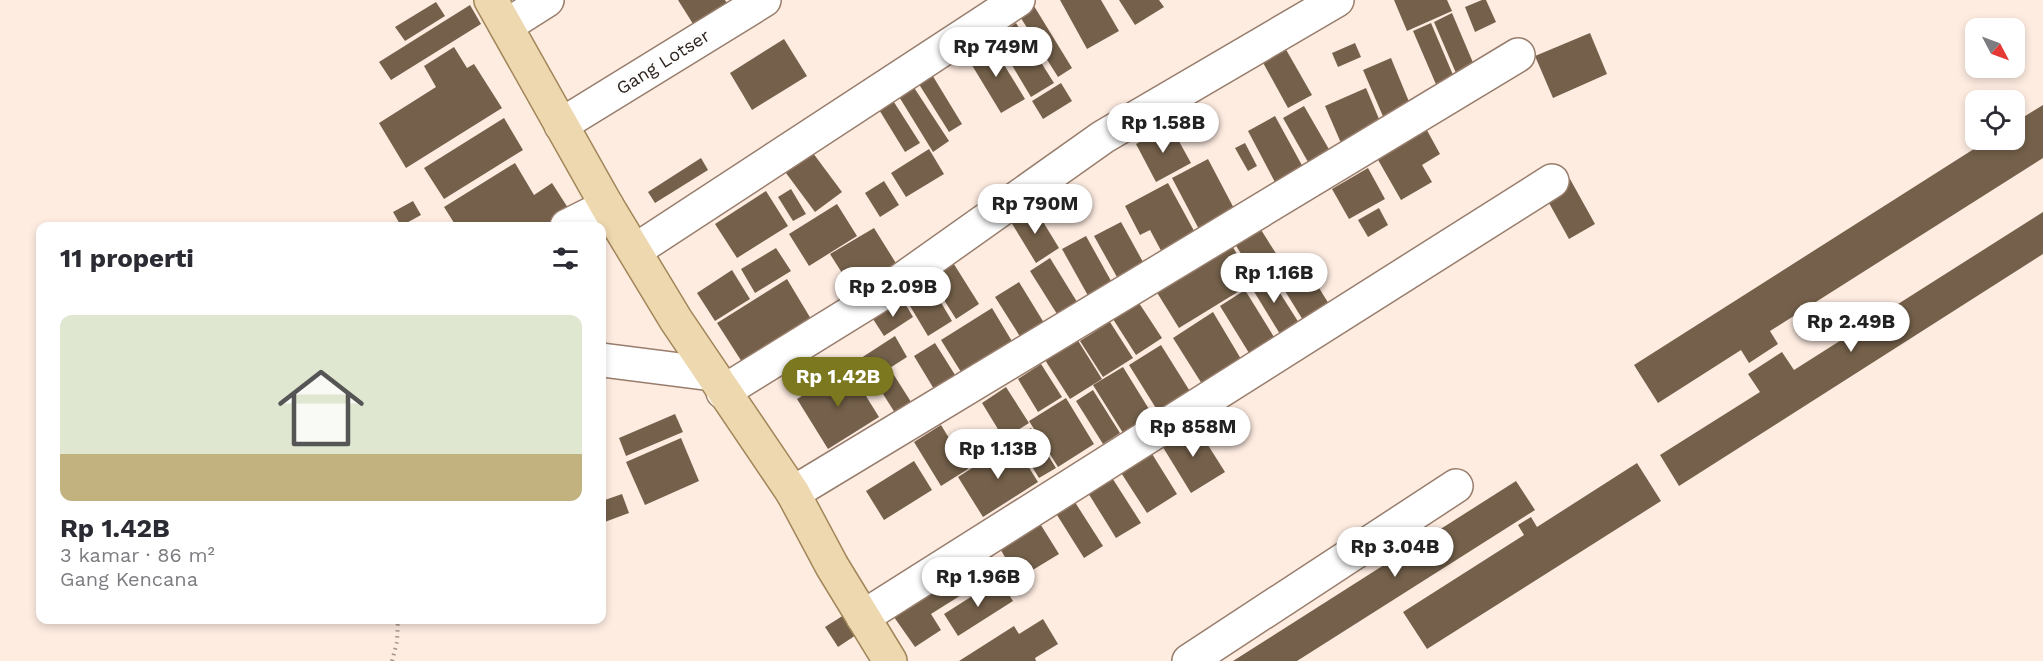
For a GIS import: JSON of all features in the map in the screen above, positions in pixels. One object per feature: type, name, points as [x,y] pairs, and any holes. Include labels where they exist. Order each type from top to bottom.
[{"type":"main road","points":[[499,13],[607,206],[636,250],[676,320],[794,493],[832,566],[890,661]]},
{"type":"street","points":[[499,13],[547,0]]},
{"type":"street","name":"Gang Lotser","points":[[561,124],[764,0]]},
{"type":"street","points":[[636,250],[1018,0]]},
{"type":"street","points":[[606,361],[718,383],[884,293],[1103,137],[1337,0]]},
{"type":"street","points":[[794,493],[1518,55]]},
{"type":"street","points":[[863,617],[1552,181]]},
{"type":"street","points":[[575,222],[607,206]]},
{"type":"street","points":[[1189,661],[1456,486]]},
{"type":"path","points":[[392,661],[397,642],[398,624]]},
{"type":"building","points":[[678,0],[725,0],[734,14],[700,35]]},
{"type":"building","points":[[1060,0],[1101,0],[1119,31],[1087,49]]},
{"type":"building","points":[[1119,0],[1159,0],[1164,7],[1135,25]]},
{"type":"building","points":[[1394,0],[1447,0],[1452,11],[1407,31]]},
{"type":"building","points":[[1486,0],[1496,22],[1475,32],[1465,7]]},
{"type":"building","points":[[436,2],[445,16],[405,41],[395,27]]},
{"type":"building","points":[[470,5],[481,24],[391,80],[379,62]]},
{"type":"building","points":[[1034,6],[1072,68],[1058,77],[1019,15]]},
{"type":"building","points":[[1452,13],[1477,72],[1459,80],[1434,22]]},
{"type":"building","points":[[1016,23],[1054,83],[1031,97],[995,37]]},
{"type":"building","points":[[1431,23],[1456,82],[1438,89],[1413,31]]},
{"type":"building","points":[[1590,33],[1607,74],[1553,98],[1535,56]]},
{"type":"building","points":[[784,39],[807,76],[752,110],[730,73]]},
{"type":"building","points":[[990,42],[1025,99],[1001,113],[967,57]]},
{"type":"building","points":[[1355,43],[1361,57],[1338,67],[1332,53]]},
{"type":"building","points":[[1284,46],[1312,95],[1288,108],[1261,59]]},
{"type":"building","points":[[454,47],[467,68],[474,64],[502,108],[406,168],[379,123],[436,87],[424,66]]},
{"type":"building","points":[[1391,58],[1412,109],[1385,121],[1363,70]]},
{"type":"building","points":[[931,73],[962,124],[949,132],[917,81]]},
{"type":"building","points":[[1061,83],[1072,101],[1043,119],[1032,101]]},
{"type":"building","points":[[913,86],[949,141],[933,152],[898,95]]},
{"type":"building","points":[[1366,88],[1382,126],[1341,143],[1325,106]]},
{"type":"building","points":[[892,99],[920,143],[905,152],[878,108]]},
{"type":"building","points":[[2043,105],[2043,158],[1770,331],[1778,344],[1749,363],[1741,350],[1658,403],[1634,365],[1972,150],[2025,150],[2025,116]]},
{"type":"building","points":[[1304,106],[1330,151],[1308,162],[1283,118]]},
{"type":"building","points":[[1275,116],[1304,169],[1276,184],[1248,131]]},
{"type":"building","points":[[504,118],[523,150],[444,199],[424,168]]},
{"type":"building","points":[[1423,123],[1440,154],[1422,165],[1432,182],[1401,200],[1373,151]]},
{"type":"building","points":[[1170,125],[1191,163],[1156,182],[1136,144]]},
{"type":"building","points":[[1245,143],[1257,166],[1248,171],[1235,148]]},
{"type":"building","points":[[810,149],[842,192],[815,212],[783,169]]},
{"type":"building","points":[[929,149],[944,174],[906,197],[891,173]]},
{"type":"building","points":[[701,158],[708,170],[655,203],[648,192]]},
{"type":"building","points":[[1208,159],[1238,216],[1202,235],[1172,178]]},
{"type":"building","points":[[515,163],[534,195],[552,183],[570,211],[552,222],[453,222],[444,207]]},
{"type":"building","points":[[1368,168],[1385,199],[1349,219],[1332,189]]},
{"type":"building","points":[[1570,179],[1595,224],[1569,239],[1544,194]]},
{"type":"building","points":[[884,181],[899,205],[880,217],[865,193]]},
{"type":"building","points":[[1168,183],[1199,240],[1165,258],[1150,230],[1140,235],[1125,206]]},
{"type":"building","points":[[791,189],[806,214],[793,221],[778,197]]},
{"type":"building","points":[[766,191],[788,226],[737,258],[715,224]]},
{"type":"building","points":[[413,201],[421,215],[408,222],[399,222],[393,212]]},
{"type":"building","points":[[837,204],[857,236],[809,266],[789,234]]},
{"type":"building","points":[[1034,207],[1059,248],[1036,263],[1011,222]]},
{"type":"building","points":[[1379,208],[1388,225],[1368,237],[1358,220]]},
{"type":"building","points":[[2043,212],[2043,254],[1679,486],[1660,455],[1760,392],[1748,374],[1782,352],[1794,370]]},
{"type":"building","points":[[1121,222],[1148,271],[1122,286],[1094,236]]},
{"type":"building","points":[[1258,225],[1282,263],[1257,279],[1233,241]]},
{"type":"building","points":[[874,228],[899,268],[856,295],[830,254]]},
{"type":"building","points":[[1086,236],[1115,288],[1091,301],[1062,249]]},
{"type":"building","points":[[1231,244],[1254,282],[1179,328],[1156,291]]},
{"type":"building","points":[[776,248],[791,271],[755,293],[741,269]]},
{"type":"building","points":[[1050,258],[1082,310],[1062,322],[1030,271]]},
{"type":"building","points":[[1301,259],[1329,304],[1303,320],[1275,275]]},
{"type":"building","points":[[952,261],[979,304],[956,319],[929,276]]},
{"type":"building","points":[[732,270],[750,299],[715,321],[697,293]]},
{"type":"building","points":[[1268,274],[1299,323],[1280,334],[1250,285]]},
{"type":"building","points":[[925,276],[952,321],[928,336],[901,291]]},
{"type":"building","points":[[787,279],[811,319],[742,362],[717,323]]},
{"type":"building","points":[[1019,282],[1049,331],[1026,346],[995,297]]},
{"type":"building","points":[[1245,290],[1274,337],[1249,353],[1220,306]]},
{"type":"building","points":[[903,300],[913,317],[884,336],[873,319]]},
{"type":"building","points":[[1139,303],[1162,338],[1136,355],[1113,319]]},
{"type":"building","points":[[992,308],[1016,348],[966,380],[941,340]]},
{"type":"building","points":[[1213,312],[1241,359],[1202,384],[1173,338]]},
{"type":"building","points":[[1110,322],[1133,358],[1103,377],[1080,341]]},
{"type":"building","points":[[895,336],[907,357],[871,380],[858,360]]},
{"type":"building","points":[[1077,339],[1102,379],[1070,399],[1045,360]]},
{"type":"building","points":[[935,343],[962,386],[940,399],[914,356]]},
{"type":"building","points":[[1161,345],[1191,393],[1159,413],[1129,365]]},
{"type":"building","points":[[1041,364],[1062,397],[1038,412],[1018,379]]},
{"type":"building","points":[[848,367],[879,417],[828,449],[797,399]]},
{"type":"building","points":[[1123,367],[1152,414],[1123,433],[1093,385]]},
{"type":"building","points":[[892,372],[913,405],[897,416],[876,383]]},
{"type":"building","points":[[1006,387],[1029,423],[1004,439],[982,403]]},
{"type":"building","points":[[1093,390],[1120,433],[1103,444],[1076,401]]},
{"type":"building","points":[[1066,398],[1094,444],[1058,467],[1029,421]]},
{"type":"building","points":[[675,414],[683,432],[626,456],[619,438]]},
{"type":"building","points":[[1194,423],[1225,472],[1191,493],[1161,444]]},
{"type":"building","points":[[941,425],[968,469],[941,486],[914,442]]},
{"type":"building","points":[[1031,428],[1056,468],[1039,478],[1015,439]]},
{"type":"building","points":[[681,438],[699,481],[645,505],[626,462]]},
{"type":"building","points":[[1013,442],[1038,482],[983,517],[958,477]]},
{"type":"building","points":[[1149,449],[1177,494],[1147,513],[1118,468]]},
{"type":"building","points":[[914,461],[932,490],[884,520],[866,491]]},
{"type":"building","points":[[1637,463],[1661,501],[1427,649],[1403,612],[1524,535],[1518,525],[1531,517],[1537,527]]},
{"type":"building","points":[[1109,473],[1141,523],[1116,538],[1085,488]]},
{"type":"building","points":[[1516,481],[1535,510],[1297,661],[1233,661]]},
{"type":"building","points":[[622,494],[629,513],[606,522],[606,500]]},
{"type":"building","points":[[1071,496],[1103,546],[1084,558],[1052,507]]},
{"type":"building","points":[[1039,522],[1059,554],[1018,579],[999,547]]},
{"type":"building","points":[[985,545],[1001,570],[931,614],[941,630],[915,647],[887,607]]},
{"type":"building","points":[[999,579],[1013,601],[958,636],[944,614]]},
{"type":"building","points":[[844,615],[856,635],[838,647],[825,627]]},
{"type":"building","points":[[1043,619],[1058,644],[1035,658],[1036,661],[959,661],[1014,626],[1019,634]]}]
